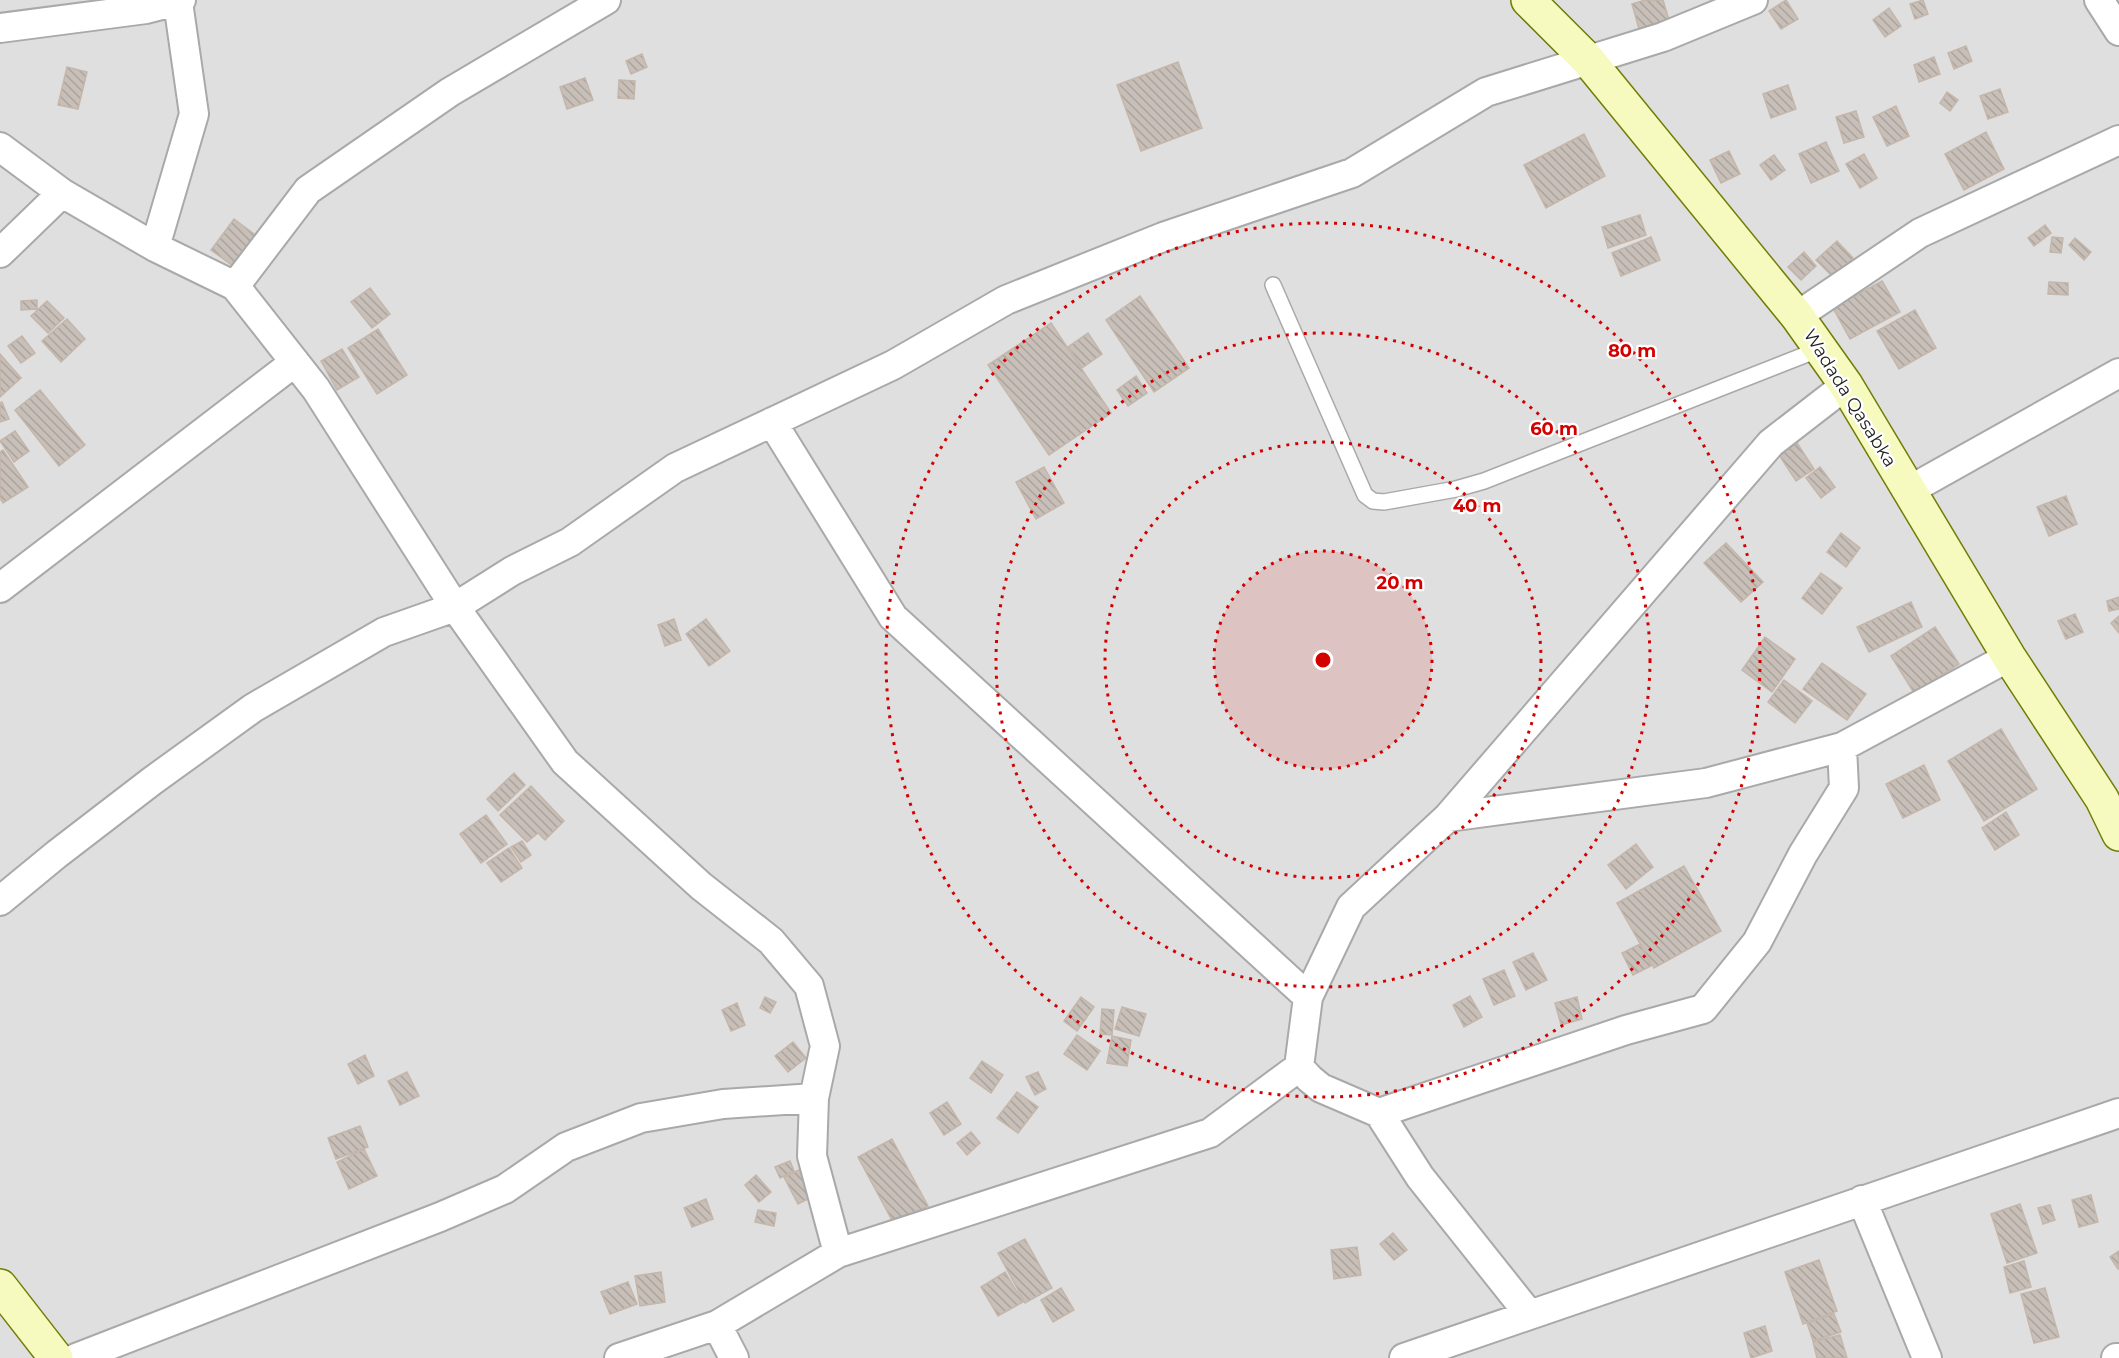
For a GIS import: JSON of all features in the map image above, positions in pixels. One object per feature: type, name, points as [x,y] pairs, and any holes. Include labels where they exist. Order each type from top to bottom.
[{"type":"street","points":[[235,286],[308,190],[450,92],[606,0]]},
{"type":"street","name":"Wadada Qasabka","points":[[1528,0],[1588,60],[1797,316],[1846,385],[2009,657],[2102,799],[2119,834]]},
{"type":"street","points":[[0,901],[135,794],[254,708],[384,632],[455,607],[512,571],[570,542],[675,468],[893,365],[1006,300],[1163,237],[1352,173],[1486,92],[1663,37],[1753,0]]},
{"type":"street","points":[[2099,0],[2119,31]]},
{"type":"street","points":[[0,28],[147,9],[179,1],[194,114],[155,247]]},
{"type":"street","points":[[1797,316],[1920,233],[2119,140]]},
{"type":"street","points":[[0,147],[62,193],[155,247],[235,286],[316,389],[455,607],[565,762],[701,886],[771,941],[810,986],[825,1046],[814,1098],[812,1156],[838,1253]]},
{"type":"street","points":[[0,252],[62,193]]},
{"type":"street","points":[[0,588],[295,362]]},
{"type":"street","points":[[1908,491],[2119,373]]},
{"type":"street","points":[[619,1358],[717,1325],[838,1253],[1210,1133],[1299,1067],[1308,997],[1351,907],[1448,817],[1772,443],[1846,385]]},
{"type":"street","points":[[772,422],[893,617],[1308,997]]},
{"type":"street","points":[[1448,817],[1706,783],[1842,747],[2009,657]]},
{"type":"street","points":[[1380,1113],[1626,1030],[1703,1009],[1757,942],[1803,854],[1844,788],[1842,747]]},
{"type":"street","points":[[1299,1067],[1322,1088],[1380,1113],[1420,1177],[1529,1314]]},
{"type":"street","points":[[76,1358],[505,1190],[566,1147],[641,1118],[723,1104],[814,1098]]},
{"type":"street","points":[[1404,1358],[2119,1113]]},
{"type":"street","points":[[1862,1200],[1927,1358]]},
{"type":"street","points":[[0,1286],[56,1358]]},
{"type":"street","points":[[717,1325],[734,1358]]},
{"type":"lane","points":[[1273,285],[1365,495],[1373,501],[1384,502],[1456,489],[1484,481],[1820,349]]},
{"type":"shaded area","points":[[0,0],[2119,0],[2119,1358],[0,1358]]},
{"type":"building","points":[[1645,0],[1663,0],[1669,20],[1639,29],[1632,4]]},
{"type":"building","points":[[1786,0],[1798,19],[1781,29],[1769,11]]},
{"type":"building","points":[[1923,0],[1928,14],[1915,19],[1910,4]]},
{"type":"building","points":[[1889,8],[1901,26],[1885,37],[1873,20]]},
{"type":"building","points":[[1966,46],[1972,61],[1954,69],[1948,53]]},
{"type":"building","points":[[642,54],[647,67],[631,74],[626,61]]},
{"type":"building","points":[[1934,57],[1940,74],[1919,82],[1914,65]]},
{"type":"building","points":[[1178,62],[1202,128],[1141,151],[1117,85]]},
{"type":"building","points":[[67,67],[87,72],[78,109],[58,105]]},
{"type":"building","points":[[585,78],[593,100],[567,109],[560,87]]},
{"type":"building","points":[[619,80],[635,81],[634,99],[618,98]]},
{"type":"building","points":[[1788,85],[1796,109],[1771,118],[1763,94]]},
{"type":"building","points":[[2000,89],[2008,112],[1988,119],[1980,96]]},
{"type":"building","points":[[1947,92],[1958,100],[1950,111],[1940,103]]},
{"type":"building","points":[[1896,106],[1909,136],[1887,146],[1873,117]]},
{"type":"building","points":[[1856,111],[1864,137],[1844,143],[1836,117]]},
{"type":"building","points":[[1986,132],[2004,169],[1964,190],[1945,154]]},
{"type":"building","points":[[1584,134],[1605,176],[1546,208],[1524,165]]},
{"type":"building","points":[[1826,142],[1839,171],[1811,183],[1799,154]]},
{"type":"building","points":[[1729,151],[1740,174],[1721,183],[1710,160]]},
{"type":"building","points":[[1864,154],[1877,178],[1860,188],[1846,164]]},
{"type":"building","points":[[1774,155],[1785,170],[1771,180],[1760,165]]},
{"type":"building","points":[[1640,215],[1646,235],[1608,248],[1602,227]]},
{"type":"building","points":[[234,219],[262,240],[240,271],[211,250]]},
{"type":"building","points":[[2045,225],[2051,233],[2034,246],[2028,238]]},
{"type":"building","points":[[1651,237],[1660,260],[1621,276],[1612,253]]},
{"type":"building","points":[[2052,237],[2063,238],[2061,253],[2050,252]]},
{"type":"building","points":[[2075,238],[2091,252],[2084,260],[2069,245]]},
{"type":"building","points":[[1837,241],[1853,258],[1833,277],[1816,260]]},
{"type":"building","points":[[1804,252],[1816,266],[1801,280],[1788,267]]},
{"type":"building","points":[[1882,281],[1900,312],[1850,339],[1833,308]]},
{"type":"building","points":[[2049,282],[2068,283],[2068,295],[2048,294]]},
{"type":"building","points":[[370,288],[390,314],[372,328],[351,302]]},
{"type":"building","points":[[1140,296],[1189,368],[1154,392],[1106,320]]},
{"type":"building","points":[[37,300],[37,309],[21,310],[21,301]]},
{"type":"building","points":[[47,301],[64,318],[48,333],[31,316]]},
{"type":"building","points":[[1915,310],[1936,348],[1899,369],[1877,331]]},
{"type":"building","points":[[67,319],[85,339],[61,362],[42,341]]},
{"type":"building","points":[[1051,323],[1111,413],[1049,455],[988,365]]},
{"type":"building","points":[[378,329],[407,375],[377,394],[348,348]]},
{"type":"building","points":[[1088,333],[1102,354],[1082,368],[1068,347]]},
{"type":"building","points":[[22,336],[35,353],[21,363],[8,346]]},
{"type":"building","points":[[342,349],[359,377],[337,390],[321,361]]},
{"type":"building","points":[[0,354],[21,378],[0,397]]},
{"type":"building","points":[[1136,376],[1147,393],[1128,406],[1117,390]]},
{"type":"building","points":[[40,390],[85,445],[59,466],[15,410]]},
{"type":"building","points":[[2,402],[9,419],[0,422],[0,403]]},
{"type":"building","points":[[15,431],[29,451],[14,462],[0,441]]},
{"type":"building","points":[[1797,443],[1814,469],[1796,481],[1779,455]]},
{"type":"building","points":[[3,450],[28,487],[3,503],[0,498],[0,452]]},
{"type":"building","points":[[1044,467],[1064,503],[1036,519],[1016,482]]},
{"type":"building","points":[[1820,467],[1835,487],[1821,498],[1806,478]]},
{"type":"building","points":[[2066,496],[2077,524],[2049,536],[2037,507]]},
{"type":"building","points":[[1841,533],[1860,548],[1846,567],[1827,552]]},
{"type":"building","points":[[1726,543],[1763,582],[1741,602],[1704,563]]},
{"type":"building","points":[[1821,573],[1842,588],[1822,614],[1802,598]]},
{"type":"building","points":[[2119,597],[2119,609],[2109,611],[2107,601]]},
{"type":"building","points":[[1911,602],[1922,627],[1869,652],[1857,627]]},
{"type":"building","points":[[2075,614],[2083,632],[2066,639],[2058,621]]},
{"type":"building","points":[[2119,616],[2119,633],[2111,623]]},
{"type":"building","points":[[674,619],[681,640],[665,646],[658,625]]},
{"type":"building","points":[[706,619],[730,651],[709,666],[686,634]]},
{"type":"building","points":[[1935,627],[1959,664],[1914,693],[1891,656]]},
{"type":"building","points":[[1765,637],[1795,659],[1772,692],[1742,670]]},
{"type":"building","points":[[1822,663],[1866,694],[1847,720],[1803,689]]},
{"type":"building","points":[[1784,680],[1812,701],[1795,723],[1768,702]]},
{"type":"building","points":[[2001,729],[2037,789],[1984,821],[1948,761]]},
{"type":"building","points":[[1924,765],[1940,800],[1903,818],[1886,784]]},
{"type":"building","points":[[514,773],[525,785],[498,811],[487,799]]},
{"type":"building","points":[[531,786],[564,821],[545,840],[538,833],[527,842],[500,815]]},
{"type":"building","points":[[2006,812],[2019,835],[1995,850],[1982,828]]},
{"type":"building","points":[[486,815],[507,844],[481,863],[460,834]]},
{"type":"building","points":[[522,841],[531,855],[521,862],[511,847]]},
{"type":"building","points":[[1636,844],[1653,867],[1626,889],[1608,865]]},
{"type":"building","points":[[509,848],[522,868],[501,882],[487,863]]},
{"type":"building","points":[[1684,866],[1721,931],[1654,968],[1617,903]]},
{"type":"building","points":[[1640,944],[1651,966],[1633,975],[1622,953]]},
{"type":"building","points":[[1533,953],[1547,980],[1526,990],[1513,962]]},
{"type":"building","points":[[1504,970],[1515,996],[1494,1005],[1483,979]]},
{"type":"building","points":[[1470,996],[1482,1017],[1464,1027],[1453,1005]]},
{"type":"building","points":[[765,997],[776,1002],[770,1013],[760,1008]]},
{"type":"building","points":[[1081,997],[1094,1007],[1077,1031],[1064,1021]]},
{"type":"building","points":[[1577,997],[1582,1019],[1561,1025],[1555,1003]]},
{"type":"building","points":[[737,1003],[745,1025],[731,1031],[722,1010]]},
{"type":"building","points":[[1122,1007],[1146,1014],[1139,1036],[1115,1029]]},
{"type":"building","points":[[1102,1009],[1114,1010],[1112,1035],[1100,1034]]},
{"type":"building","points":[[1077,1035],[1100,1051],[1087,1070],[1064,1054]]},
{"type":"building","points":[[1112,1036],[1131,1040],[1127,1066],[1107,1063]]},
{"type":"building","points":[[793,1042],[806,1058],[788,1072],[775,1056]]},
{"type":"building","points":[[365,1055],[374,1076],[358,1084],[348,1064]]},
{"type":"building","points":[[982,1061],[1003,1075],[991,1093],[970,1078]]},
{"type":"building","points":[[407,1072],[419,1096],[400,1105],[388,1081]]},
{"type":"building","points":[[1038,1072],[1046,1089],[1035,1095],[1026,1077]]},
{"type":"building","points":[[1017,1092],[1038,1107],[1018,1133],[997,1118]]},
{"type":"building","points":[[947,1102],[961,1124],[944,1135],[930,1113]]},
{"type":"building","points":[[360,1126],[368,1147],[336,1159],[328,1138]]},
{"type":"building","points":[[971,1132],[980,1143],[967,1155],[957,1143]]},
{"type":"building","points":[[892,1139],[928,1206],[894,1224],[858,1157]]},
{"type":"building","points":[[364,1149],[377,1176],[349,1189],[337,1162]]},
{"type":"building","points":[[790,1161],[794,1171],[780,1178],[775,1167]]},
{"type":"building","points":[[801,1169],[814,1196],[798,1204],[784,1177]]},
{"type":"building","points":[[756,1175],[771,1192],[759,1202],[745,1185]]},
{"type":"building","points":[[2091,1195],[2098,1222],[2079,1227],[2072,1200]]},
{"type":"building","points":[[706,1199],[713,1219],[692,1227],[684,1208]]},
{"type":"building","points":[[2020,1204],[2037,1253],[2007,1263],[1991,1214]]},
{"type":"building","points":[[2050,1205],[2055,1220],[2043,1224],[2038,1208]]},
{"type":"building","points":[[758,1210],[776,1213],[774,1226],[755,1222]]},
{"type":"building","points":[[1393,1233],[1407,1250],[1394,1260],[1380,1244]]},
{"type":"building","points":[[1025,1239],[1052,1288],[1025,1303],[998,1253]]},
{"type":"building","points":[[1357,1247],[1361,1275],[1334,1279],[1331,1250]]},
{"type":"building","points":[[2119,1251],[2119,1268],[2118,1269],[2110,1257]]},
{"type":"building","points":[[1819,1260],[1837,1311],[1803,1324],[1785,1272]]},
{"type":"building","points":[[2024,1261],[2031,1287],[2010,1293],[2004,1267]]},
{"type":"building","points":[[661,1272],[665,1302],[640,1306],[635,1276]]},
{"type":"building","points":[[1005,1272],[1023,1302],[998,1316],[981,1287]]},
{"type":"building","points":[[628,1282],[637,1304],[610,1314],[601,1292]]},
{"type":"building","points":[[1061,1288],[1074,1310],[1053,1322],[1041,1300]]},
{"type":"building","points":[[2045,1288],[2059,1337],[2034,1343],[2021,1294]]},
{"type":"building","points":[[1834,1314],[1841,1332],[1813,1341],[1807,1323]]},
{"type":"building","points":[[1765,1326],[1772,1351],[1751,1358],[1744,1333]]},
{"type":"building","points":[[1840,1335],[1847,1358],[1817,1358],[1813,1342]]}]
